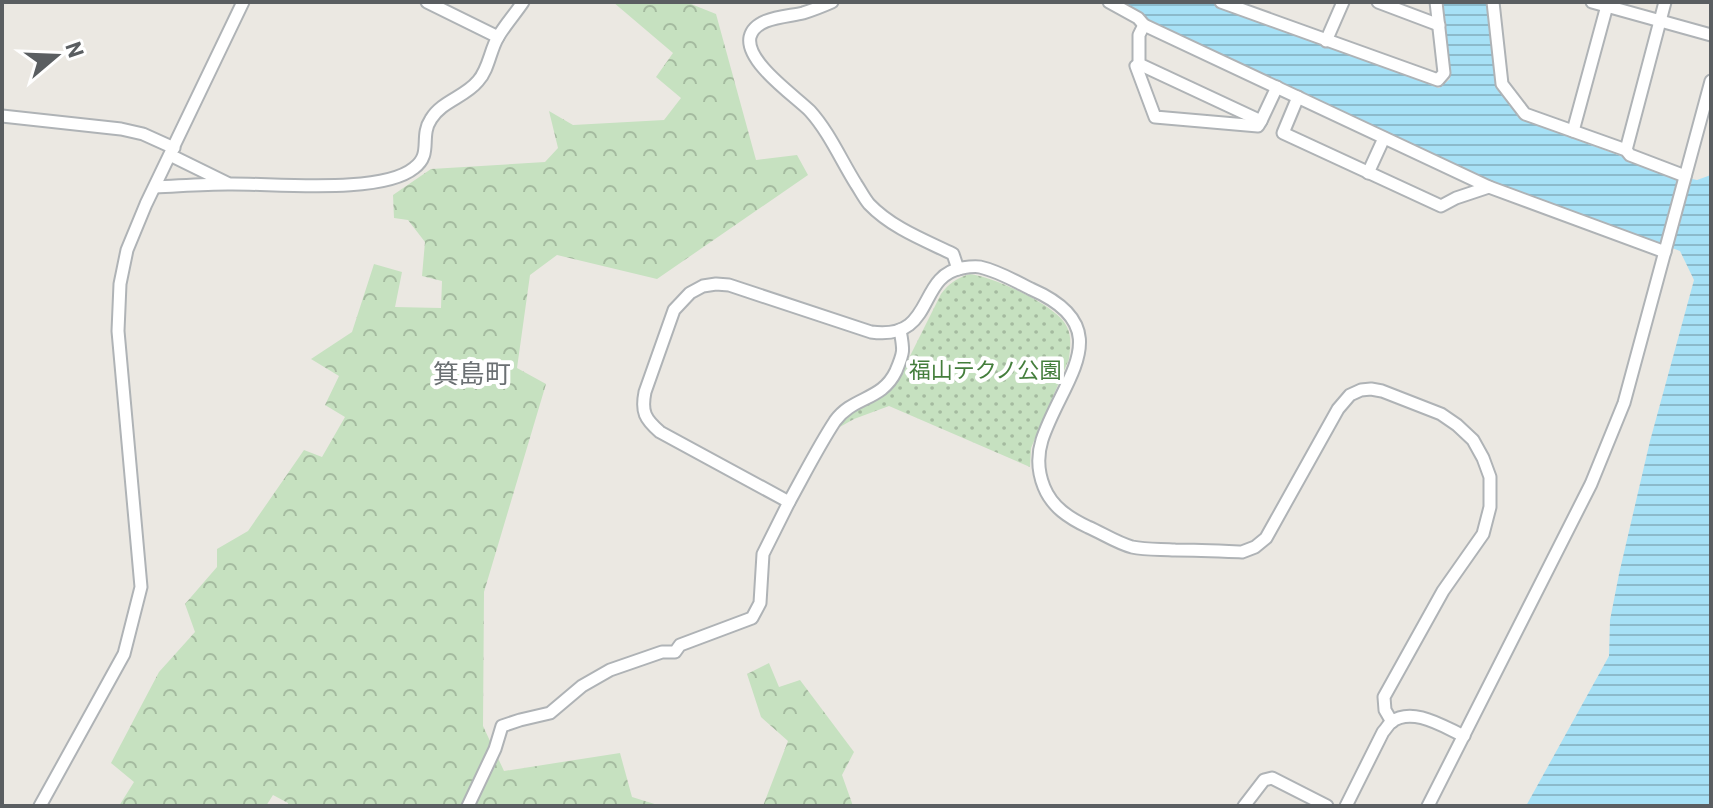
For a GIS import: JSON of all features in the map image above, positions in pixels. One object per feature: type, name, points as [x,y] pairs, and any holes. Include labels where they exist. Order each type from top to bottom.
[{"type":"street","points":[[40,806],[124,654],[141,587],[118,331],[120,284],[127,250],[243,2]]},
{"type":"street","points":[[427,2],[498,37]]},
{"type":"street","points":[[155,187],[371,184],[399,177],[424,159],[424,133],[439,109],[481,79],[498,37],[523,2]]},
{"type":"street","points":[[832,2],[764,22],[755,28],[750,38],[756,57],[779,85],[810,111],[867,202],[888,221],[953,254],[958,269]]},
{"type":"street","points":[[1109,2],[1138,18],[1144,25],[1489,187],[1665,250]]},
{"type":"street","points":[[1221,2],[1438,80],[1444,73],[1436,2]]},
{"type":"street","points":[[1326,41],[1343,2]]},
{"type":"street","points":[[1378,2],[1439,25]]},
{"type":"street","points":[[1493,2],[1502,84],[1525,114],[1626,150],[1630,155],[1685,176]]},
{"type":"street","points":[[1592,2],[1711,35]]},
{"type":"street","points":[[1626,150],[1665,2]]},
{"type":"street","points":[[1573,131],[1607,4]]},
{"type":"street","points":[[1144,25],[1139,35],[1139,64],[1136,66],[1155,117],[1258,126],[1277,87]]},
{"type":"street","points":[[1139,64],[1261,121]]},
{"type":"street","points":[[1428,806],[1609,443],[1624,403],[1711,81]]},
{"type":"street","points":[[1298,97],[1283,133],[1441,206],[1489,187]]},
{"type":"street","points":[[2,116],[143,134],[228,184]]},
{"type":"street","points":[[1368,173],[1384,138]]},
{"type":"street","points":[[789,502],[660,432],[648,422],[642,405],[645,392],[674,310],[690,293],[703,286],[729,285],[871,332],[886,334],[913,322],[941,277],[958,269],[977,266],[1051,297],[1066,309],[1075,324],[1079,358],[1041,441],[1038,459],[1040,476],[1056,507],[1075,521],[1130,547],[1242,552],[1255,547],[1266,538],[1338,409],[1350,395],[1361,390],[1382,391],[1441,414],[1457,425],[1473,440],[1490,477],[1490,507],[1483,534],[1443,591],[1384,697],[1385,710],[1392,722]]},
{"type":"street","points":[[468,806],[495,749],[502,726],[550,713],[582,686],[610,670],[662,652],[675,652],[680,645],[752,618],[760,603],[763,554],[789,502],[837,418],[852,405],[881,391],[891,382],[904,352],[900,330]]},
{"type":"street","points":[[1346,806],[1383,732],[1392,722],[1406,716],[1428,719],[1464,736]]},
{"type":"street","points":[[1244,806],[1264,780],[1272,778],[1327,806]]},
{"type":"green space","points":[[613,2],[686,2],[716,14],[756,160],[797,155],[808,175],[657,279],[557,255],[530,275],[517,368],[546,384],[484,592],[483,726],[504,771],[620,753],[632,797],[661,806],[288,806],[288,803],[273,795],[266,806],[119,806],[134,782],[111,763],[159,672],[195,632],[185,604],[217,567],[217,549],[248,531],[304,450],[322,457],[345,417],[325,405],[339,376],[311,359],[352,332],[374,264],[402,272],[395,307],[441,308],[442,281],[422,276],[425,242],[408,220],[394,218],[393,195],[431,169],[545,162],[558,148],[549,111],[573,125],[664,120],[681,98],[656,77],[673,53]]},
{"type":"green space","name":"福山テクノ公園","points":[[970,274],[994,280],[1038,301],[1061,319],[1069,331],[1069,359],[1031,448],[1030,467],[889,406],[838,428],[850,411],[895,386],[941,294],[954,281]]},
{"type":"green space","points":[[769,663],[779,687],[800,680],[854,752],[842,775],[853,806],[763,806],[788,741],[761,717],[747,674]]},
{"type":"water","points":[[1114,2],[1210,2],[1439,88],[1450,79],[1440,2],[1486,2],[1497,87],[1525,121],[1673,175],[1697,180],[1711,175],[1711,806],[1526,806],[1609,656],[1610,620],[1619,574],[1650,441],[1694,280],[1680,251],[1501,186],[1142,19]]},
{"type":"district","name":"箕島町","points":[[472,372]]}]
